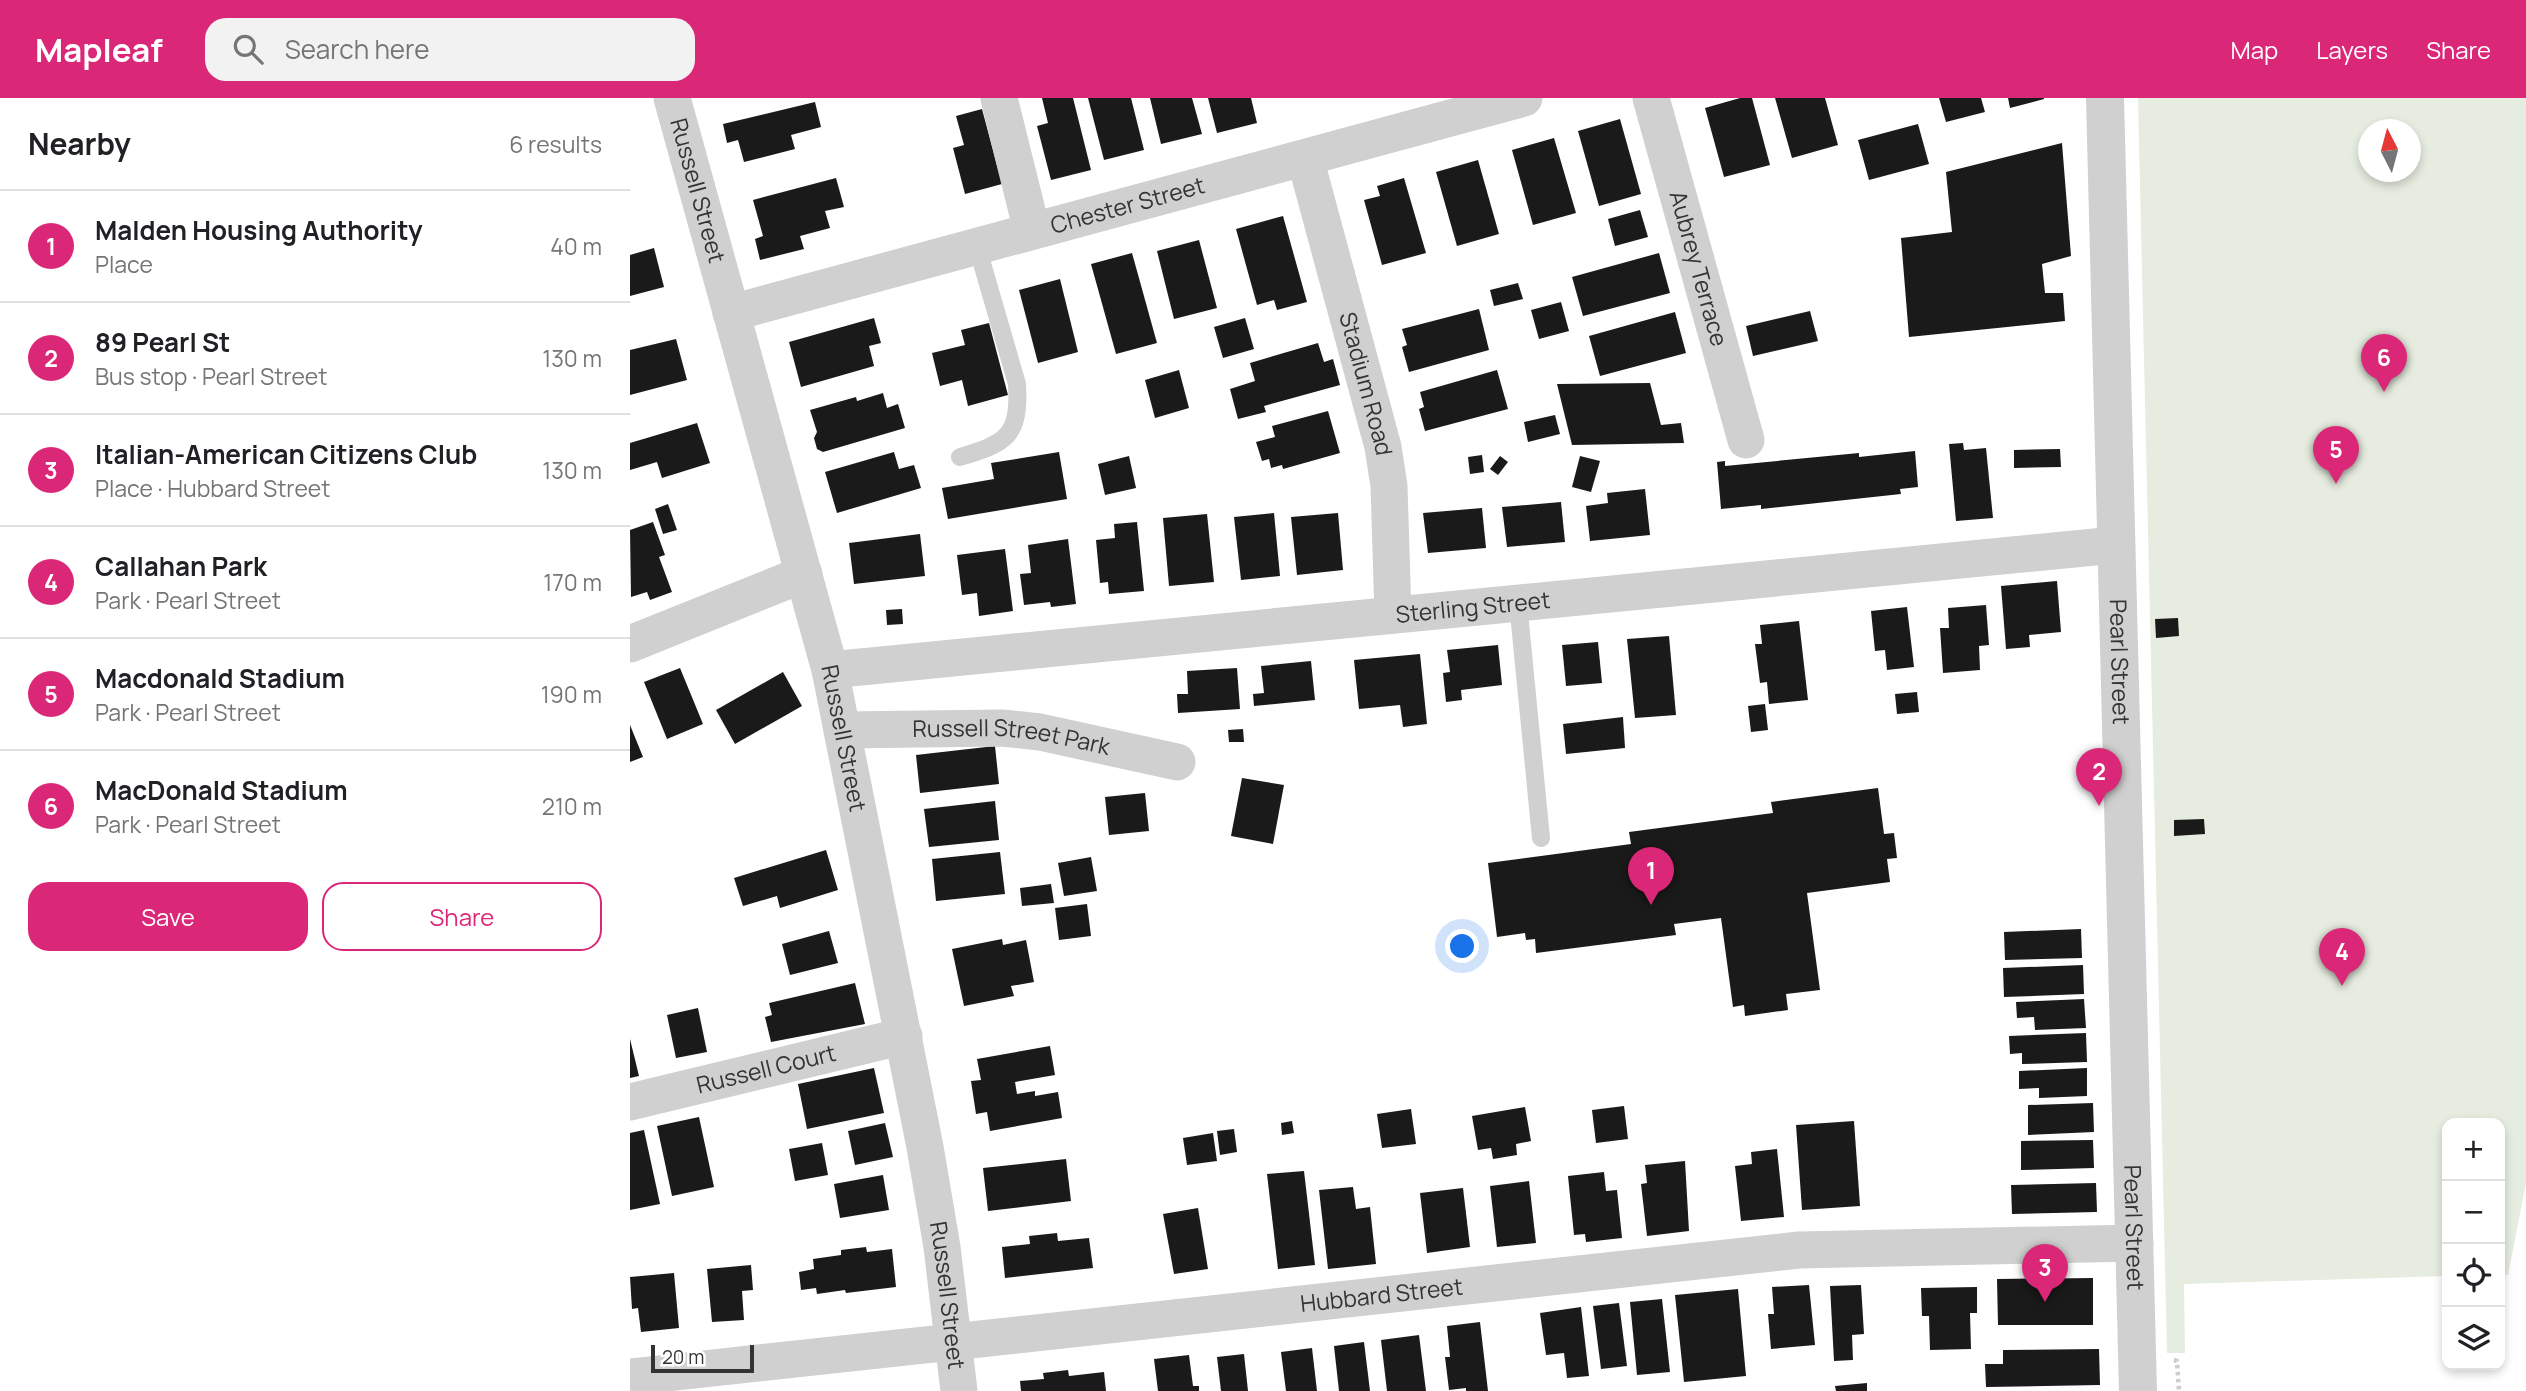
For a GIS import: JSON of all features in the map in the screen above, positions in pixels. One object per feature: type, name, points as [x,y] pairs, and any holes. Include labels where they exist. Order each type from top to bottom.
[{"type":"street","name":"Russell Street","points":[[672,98],[830,670],[904,1036],[940,1235],[959,1391]]},
{"type":"street","points":[[999,98],[1032,231]]},
{"type":"street","name":"Chester Street","points":[[731,313],[1524,98]]},
{"type":"street","name":"Aubrey Terrace","points":[[1651,98],[1746,440]]},
{"type":"street","name":"Pearl Street","points":[[2105,98],[2138,1391]]},
{"type":"street","name":"Stadium Road","points":[[1305,158],[1385,456],[1389,486],[1392,615]]},
{"type":"street","name":"Sterling Street","points":[[830,670],[2115,545]]},
{"type":"street","points":[[630,644],[804,574]]},
{"type":"street","name":"Russell Street Park","points":[[842,730],[1002,728],[1040,732],[1177,762]]},
{"type":"street","name":"Russell Court","points":[[630,1102],[904,1036]]},
{"type":"street","name":"Hubbard Street","points":[[630,1377],[1799,1250],[2135,1243]]},
{"type":"lane","points":[[960,457],[1002,443],[1013,427],[1018,406],[1017,384],[977,246]]},
{"type":"lane","points":[[1518,603],[1541,838]]},
{"type":"shaded area","points":[[2138,98],[2526,98],[2526,1183],[2508,1275],[2505,1275],[2505,1118],[2442,1118],[2442,1276],[2184,1284],[2185,1353],[2167,1353]]},
{"type":"building","points":[[1042,98],[1073,98],[1091,170],[1051,180],[1037,126],[1048,123]]},
{"type":"building","points":[[1088,98],[1131,98],[1144,150],[1104,160]]},
{"type":"building","points":[[1150,98],[1192,98],[1202,134],[1161,144]]},
{"type":"building","points":[[1208,98],[1251,98],[1257,123],[1217,133]]},
{"type":"building","points":[[1740,98],[1752,98],[1770,165],[1724,177],[1705,108]]},
{"type":"building","points":[[1775,98],[1825,98],[1838,145],[1792,158]]},
{"type":"building","points":[[1939,98],[1981,98],[1985,112],[1946,122]]},
{"type":"building","points":[[2008,98],[2044,98],[2044,99],[2010,108]]},
{"type":"building","points":[[815,102],[821,127],[791,135],[795,149],[744,162],[738,140],[727,143],[723,124]]},
{"type":"building","points":[[982,109],[1002,184],[965,194],[953,148],[964,145],[956,116]]},
{"type":"building","points":[[1620,119],[1641,194],[1599,206],[1578,131]]},
{"type":"building","points":[[1918,124],[1929,164],[1869,180],[1858,140]]},
{"type":"building","points":[[1554,138],[1576,213],[1533,225],[1512,150]]},
{"type":"building","points":[[2062,143],[2071,256],[2042,264],[2045,293],[2063,293],[2065,321],[1909,337],[1901,238],[1952,232],[1946,172]]},
{"type":"building","points":[[1478,160],[1499,234],[1457,246],[1436,172]]},
{"type":"building","points":[[836,178],[844,207],[825,211],[830,228],[800,236],[804,249],[760,260],[755,239],[763,236],[753,200]]},
{"type":"building","points":[[1404,178],[1426,253],[1382,265],[1364,200],[1380,196],[1377,186]]},
{"type":"building","points":[[1640,210],[1648,237],[1615,246],[1608,219]]},
{"type":"building","points":[[1283,216],[1307,302],[1277,310],[1274,300],[1257,305],[1236,229]]},
{"type":"building","points":[[1199,240],[1217,308],[1174,319],[1157,251]]},
{"type":"building","points":[[654,248],[664,287],[630,296],[630,255]]},
{"type":"building","points":[[1132,253],[1157,343],[1116,354],[1091,264]]},
{"type":"building","points":[[1659,253],[1670,293],[1583,316],[1572,277]]},
{"type":"building","points":[[1060,279],[1078,352],[1038,363],[1019,290]]},
{"type":"building","points":[[1518,283],[1523,299],[1494,306],[1490,290]]},
{"type":"building","points":[[1561,302],[1569,331],[1539,339],[1531,310]]},
{"type":"building","points":[[1479,309],[1489,350],[1409,372],[1402,347],[1407,345],[1402,329]]},
{"type":"building","points":[[1810,311],[1818,341],[1753,356],[1746,326]]},
{"type":"building","points":[[1675,312],[1686,353],[1600,376],[1589,336]]},
{"type":"building","points":[[874,318],[881,343],[869,346],[874,366],[801,387],[789,342]]},
{"type":"building","points":[[1245,318],[1254,349],[1223,358],[1214,327]]},
{"type":"building","points":[[989,323],[1008,395],[968,406],[962,380],[940,386],[932,353],[965,345],[961,330]]},
{"type":"building","points":[[676,339],[687,380],[630,395],[630,350]]},
{"type":"building","points":[[1318,343],[1324,362],[1333,359],[1340,385],[1264,406],[1266,412],[1238,419],[1230,389],[1255,381],[1250,363]]},
{"type":"building","points":[[1179,370],[1189,408],[1155,418],[1145,380]]},
{"type":"building","points":[[1497,370],[1508,409],[1425,431],[1419,409],[1424,407],[1420,392]]},
{"type":"building","points":[[1650,383],[1661,425],[1681,423],[1684,443],[1572,445],[1557,384]]},
{"type":"building","points":[[883,393],[887,408],[898,404],[905,428],[823,452],[817,449],[814,438],[817,432],[810,410],[856,397],[857,401]]},
{"type":"building","points":[[1328,411],[1340,453],[1283,469],[1282,465],[1271,468],[1269,459],[1262,461],[1256,442],[1275,437],[1272,426]]},
{"type":"building","points":[[1555,415],[1560,434],[1528,442],[1524,422]]},
{"type":"building","points":[[697,423],[710,463],[662,478],[657,462],[630,470],[630,443]]},
{"type":"building","points":[[1963,443],[1964,450],[1986,448],[1993,518],[1956,521],[1949,444]]},
{"type":"building","points":[[2060,449],[2061,467],[2014,468],[2014,450]]},
{"type":"building","points":[[1915,451],[1918,487],[1900,489],[1901,494],[1761,509],[1761,505],[1721,509],[1717,462],[1725,461],[1725,466],[1859,453],[1859,457]]},
{"type":"building","points":[[894,452],[899,469],[914,465],[921,488],[837,513],[825,472]]},
{"type":"building","points":[[1059,452],[1067,499],[948,519],[942,488],[994,479],[991,463]]},
{"type":"building","points":[[1482,455],[1484,472],[1470,474],[1468,457]]},
{"type":"building","points":[[1129,456],[1136,488],[1105,495],[1098,464]]},
{"type":"building","points":[[1500,456],[1508,462],[1498,475],[1490,469]]},
{"type":"building","points":[[1580,456],[1600,461],[1591,492],[1572,487]]},
{"type":"building","points":[[1645,489],[1650,535],[1590,541],[1586,506],[1608,503],[1607,493]]},
{"type":"building","points":[[1561,502],[1565,542],[1507,547],[1502,507]]},
{"type":"building","points":[[668,504],[677,530],[663,534],[655,509]]},
{"type":"building","points":[[1482,508],[1486,548],[1428,553],[1423,513]]},
{"type":"building","points":[[1274,513],[1280,576],[1241,580],[1234,517]]},
{"type":"building","points":[[1338,513],[1343,570],[1297,575],[1291,517]]},
{"type":"building","points":[[1207,514],[1214,582],[1169,586],[1163,518]]},
{"type":"building","points":[[653,522],[665,555],[659,557],[672,592],[650,600],[647,592],[631,597],[630,530]]},
{"type":"building","points":[[1137,522],[1144,591],[1109,594],[1108,582],[1100,583],[1096,540],[1115,538],[1114,524]]},
{"type":"building","points":[[920,534],[925,576],[854,584],[849,543]]},
{"type":"building","points":[[1068,539],[1076,604],[1051,607],[1050,602],[1024,605],[1020,574],[1031,573],[1028,545]]},
{"type":"building","points":[[1005,549],[1013,611],[979,616],[977,593],[962,595],[957,555]]},
{"type":"building","points":[[2057,581],[2061,632],[2029,635],[2030,647],[2006,649],[2001,586]]},
{"type":"building","points":[[1986,605],[1989,645],[1979,646],[1980,670],[1943,673],[1940,628],[1949,628],[1948,608]]},
{"type":"building","points":[[1907,607],[1914,667],[1887,670],[1885,650],[1875,651],[1871,611]]},
{"type":"building","points":[[902,609],[903,624],[887,625],[886,610]]},
{"type":"building","points":[[2178,618],[2179,636],[2156,638],[2155,619]]},
{"type":"building","points":[[1799,621],[1808,700],[1769,704],[1767,682],[1760,683],[1755,644],[1762,644],[1760,625]]},
{"type":"building","points":[[1669,636],[1676,715],[1635,718],[1627,639]]},
{"type":"building","points":[[1598,642],[1602,683],[1566,686],[1562,645]]},
{"type":"building","points":[[1498,645],[1502,685],[1461,690],[1462,700],[1446,702],[1443,673],[1450,672],[1447,650]]},
{"type":"building","points":[[1420,654],[1427,724],[1403,727],[1400,705],[1359,709],[1354,660]]},
{"type":"building","points":[[1311,661],[1315,700],[1254,706],[1253,694],[1264,693],[1261,666]]},
{"type":"building","points":[[680,668],[703,724],[667,739],[644,682]]},
{"type":"building","points":[[1237,668],[1240,709],[1178,713],[1177,694],[1188,694],[1187,671]]},
{"type":"building","points":[[783,672],[802,706],[735,744],[716,710]]},
{"type":"building","points":[[1917,692],[1919,712],[1897,714],[1895,694]]},
{"type":"building","points":[[1765,704],[1768,730],[1751,732],[1748,706]]},
{"type":"building","points":[[1623,717],[1625,748],[1566,754],[1563,724]]},
{"type":"building","points":[[630,725],[643,757],[630,762]]},
{"type":"building","points":[[1243,729],[1244,742],[1229,742],[1228,730]]},
{"type":"building","points":[[995,746],[999,784],[920,793],[916,755]]},
{"type":"building","points":[[1242,778],[1284,785],[1273,844],[1231,836]]},
{"type":"building","points":[[1878,788],[1884,834],[1894,833],[1897,858],[1887,859],[1890,882],[1807,893],[1820,990],[1786,994],[1788,1010],[1745,1016],[1744,1005],[1733,1007],[1721,918],[1674,924],[1676,935],[1536,953],[1535,939],[1526,940],[1525,933],[1497,937],[1488,863],[1631,844],[1629,832],[1773,813],[1771,802]]},
{"type":"building","points":[[1145,793],[1149,831],[1109,835],[1105,797]]},
{"type":"building","points":[[995,801],[999,840],[929,847],[924,809]]},
{"type":"building","points":[[2204,819],[2205,834],[2174,836],[2174,820]]},
{"type":"building","points":[[826,850],[838,890],[780,908],[777,896],[743,906],[734,878]]},
{"type":"building","points":[[1000,852],[1005,894],[936,901],[932,859]]},
{"type":"building","points":[[1091,857],[1097,891],[1064,896],[1058,863]]},
{"type":"building","points":[[1051,884],[1054,903],[1022,906],[1020,888]]},
{"type":"building","points":[[1087,904],[1091,936],[1059,940],[1055,908]]},
{"type":"building","points":[[2081,929],[2082,958],[2005,960],[2004,932]]},
{"type":"building","points":[[829,931],[838,963],[790,975],[782,944]]},
{"type":"building","points":[[1002,939],[1003,945],[1026,940],[1034,982],[1011,986],[1014,996],[964,1006],[952,949]]},
{"type":"building","points":[[2083,965],[2084,994],[2004,997],[2003,968]]},
{"type":"building","points":[[855,983],[865,1024],[771,1042],[765,1017],[772,1015],[769,1003]]},
{"type":"building","points":[[2084,999],[2086,1028],[2035,1030],[2034,1017],[2017,1018],[2016,1002]]},
{"type":"building","points":[[698,1008],[707,1052],[676,1058],[667,1015]]},
{"type":"building","points":[[2086,1033],[2087,1062],[2022,1064],[2022,1053],[2010,1054],[2009,1036]]},
{"type":"building","points":[[630,1039],[639,1076],[630,1078]]},
{"type":"building","points":[[1050,1046],[1055,1075],[1015,1082],[1017,1094],[1035,1091],[1035,1096],[1058,1092],[1062,1118],[990,1131],[987,1112],[976,1114],[971,1081],[981,1080],[977,1059]]},
{"type":"building","points":[[874,1068],[884,1113],[807,1129],[798,1084]]},
{"type":"building","points":[[2087,1068],[2087,1096],[2039,1098],[2039,1088],[2019,1089],[2019,1071]]},
{"type":"building","points":[[2093,1103],[2094,1132],[2028,1135],[2028,1105]]},
{"type":"building","points":[[1624,1106],[1628,1139],[1596,1143],[1592,1110]]},
{"type":"building","points":[[1525,1107],[1531,1141],[1516,1144],[1517,1155],[1493,1159],[1491,1148],[1478,1150],[1472,1116]]},
{"type":"building","points":[[1411,1109],[1416,1144],[1382,1148],[1377,1114]]},
{"type":"building","points":[[699,1117],[714,1187],[672,1196],[657,1126]]},
{"type":"building","points":[[1292,1121],[1294,1133],[1282,1135],[1281,1123]]},
{"type":"building","points":[[1854,1121],[1860,1206],[1802,1210],[1796,1125]]},
{"type":"building","points":[[885,1123],[893,1157],[855,1165],[848,1131]]},
{"type":"building","points":[[1234,1129],[1237,1152],[1220,1155],[1217,1131]]},
{"type":"building","points":[[644,1130],[660,1204],[630,1210],[630,1133]]},
{"type":"building","points":[[1213,1133],[1217,1161],[1187,1165],[1183,1138]]},
{"type":"building","points":[[2093,1140],[2094,1168],[2021,1170],[2021,1141]]},
{"type":"building","points":[[822,1143],[828,1175],[795,1181],[789,1149]]},
{"type":"building","points":[[1777,1149],[1784,1217],[1741,1221],[1735,1166],[1752,1164],[1751,1152]]},
{"type":"building","points":[[1066,1159],[1071,1201],[988,1211],[983,1168]]},
{"type":"building","points":[[1685,1161],[1689,1231],[1647,1236],[1641,1184],[1647,1183],[1645,1165]]},
{"type":"building","points":[[1304,1171],[1315,1265],[1278,1269],[1267,1174]]},
{"type":"building","points":[[1604,1172],[1606,1191],[1617,1190],[1622,1238],[1586,1242],[1585,1234],[1574,1235],[1568,1176]]},
{"type":"building","points":[[883,1175],[889,1210],[840,1218],[834,1184]]},
{"type":"building","points":[[1529,1181],[1536,1243],[1497,1247],[1490,1186]]},
{"type":"building","points":[[2096,1183],[2097,1212],[2012,1214],[2011,1185]]},
{"type":"building","points":[[1353,1187],[1356,1209],[1370,1207],[1376,1264],[1328,1269],[1319,1190]]},
{"type":"building","points":[[1463,1188],[1470,1247],[1427,1253],[1420,1193]]},
{"type":"building","points":[[1198,1208],[1208,1269],[1174,1274],[1163,1214]]},
{"type":"building","points":[[1057,1233],[1058,1241],[1089,1238],[1093,1268],[1005,1278],[1002,1247],[1030,1244],[1029,1236]]},
{"type":"building","points":[[866,1247],[867,1252],[892,1249],[896,1287],[817,1294],[816,1288],[801,1290],[799,1272],[814,1269],[813,1259],[841,1255],[841,1250]]},
{"type":"building","points":[[751,1265],[753,1290],[742,1291],[744,1320],[712,1322],[707,1269]]},
{"type":"building","points":[[674,1273],[679,1328],[641,1332],[638,1308],[632,1309],[630,1277]]},
{"type":"building","points":[[2093,1278],[2093,1325],[1998,1325],[1997,1279]]},
{"type":"building","points":[[1809,1285],[1815,1345],[1771,1349],[1768,1314],[1774,1314],[1772,1287]]},
{"type":"building","points":[[1861,1285],[1864,1334],[1852,1335],[1853,1360],[1834,1361],[1830,1286]]},
{"type":"building","points":[[1977,1287],[1977,1313],[1970,1313],[1971,1349],[1930,1350],[1929,1316],[1922,1316],[1921,1288]]},
{"type":"building","points":[[1738,1289],[1746,1376],[1684,1382],[1675,1295]]},
{"type":"building","points":[[1662,1299],[1670,1372],[1637,1375],[1630,1302]]},
{"type":"building","points":[[1619,1303],[1627,1366],[1601,1369],[1593,1306]]},
{"type":"building","points":[[1581,1307],[1589,1376],[1567,1378],[1564,1353],[1546,1355],[1540,1313]]},
{"type":"building","points":[[1480,1322],[1488,1391],[1466,1391],[1466,1388],[1449,1390],[1445,1357],[1450,1357],[1447,1326]]},
{"type":"building","points":[[1419,1335],[1426,1391],[1387,1391],[1381,1340]]},
{"type":"building","points":[[1364,1342],[1370,1391],[1339,1391],[1334,1346]]},
{"type":"building","points":[[1312,1348],[1317,1391],[1286,1391],[1281,1352]]},
{"type":"building","points":[[2099,1349],[2100,1385],[1986,1387],[1985,1364],[2003,1364],[2003,1350]]},
{"type":"building","points":[[1244,1354],[1248,1391],[1221,1391],[1217,1357]]},
{"type":"building","points":[[1189,1355],[1193,1386],[1199,1386],[1199,1391],[1158,1391],[1154,1359]]},
{"type":"building","points":[[1068,1370],[1069,1376],[1104,1372],[1106,1391],[1021,1391],[1020,1381],[1044,1379],[1043,1373]]},
{"type":"building","points":[[1867,1383],[1867,1391],[1836,1391],[1835,1386]]},
{"type":"place","name":"MacDonald Stadium","points":[[2384,392]]},
{"type":"place","name":"Macdonald Stadium","points":[[2336,484]]},
{"type":"place","name":"89 Pearl St","points":[[2099,806]]},
{"type":"place","name":"Malden Housing Authority","points":[[1651,905]]},
{"type":"place","name":"Callahan Park","points":[[2342,986]]},
{"type":"place","name":"Italian-American Citizens Club","points":[[2045,1302]]}]
